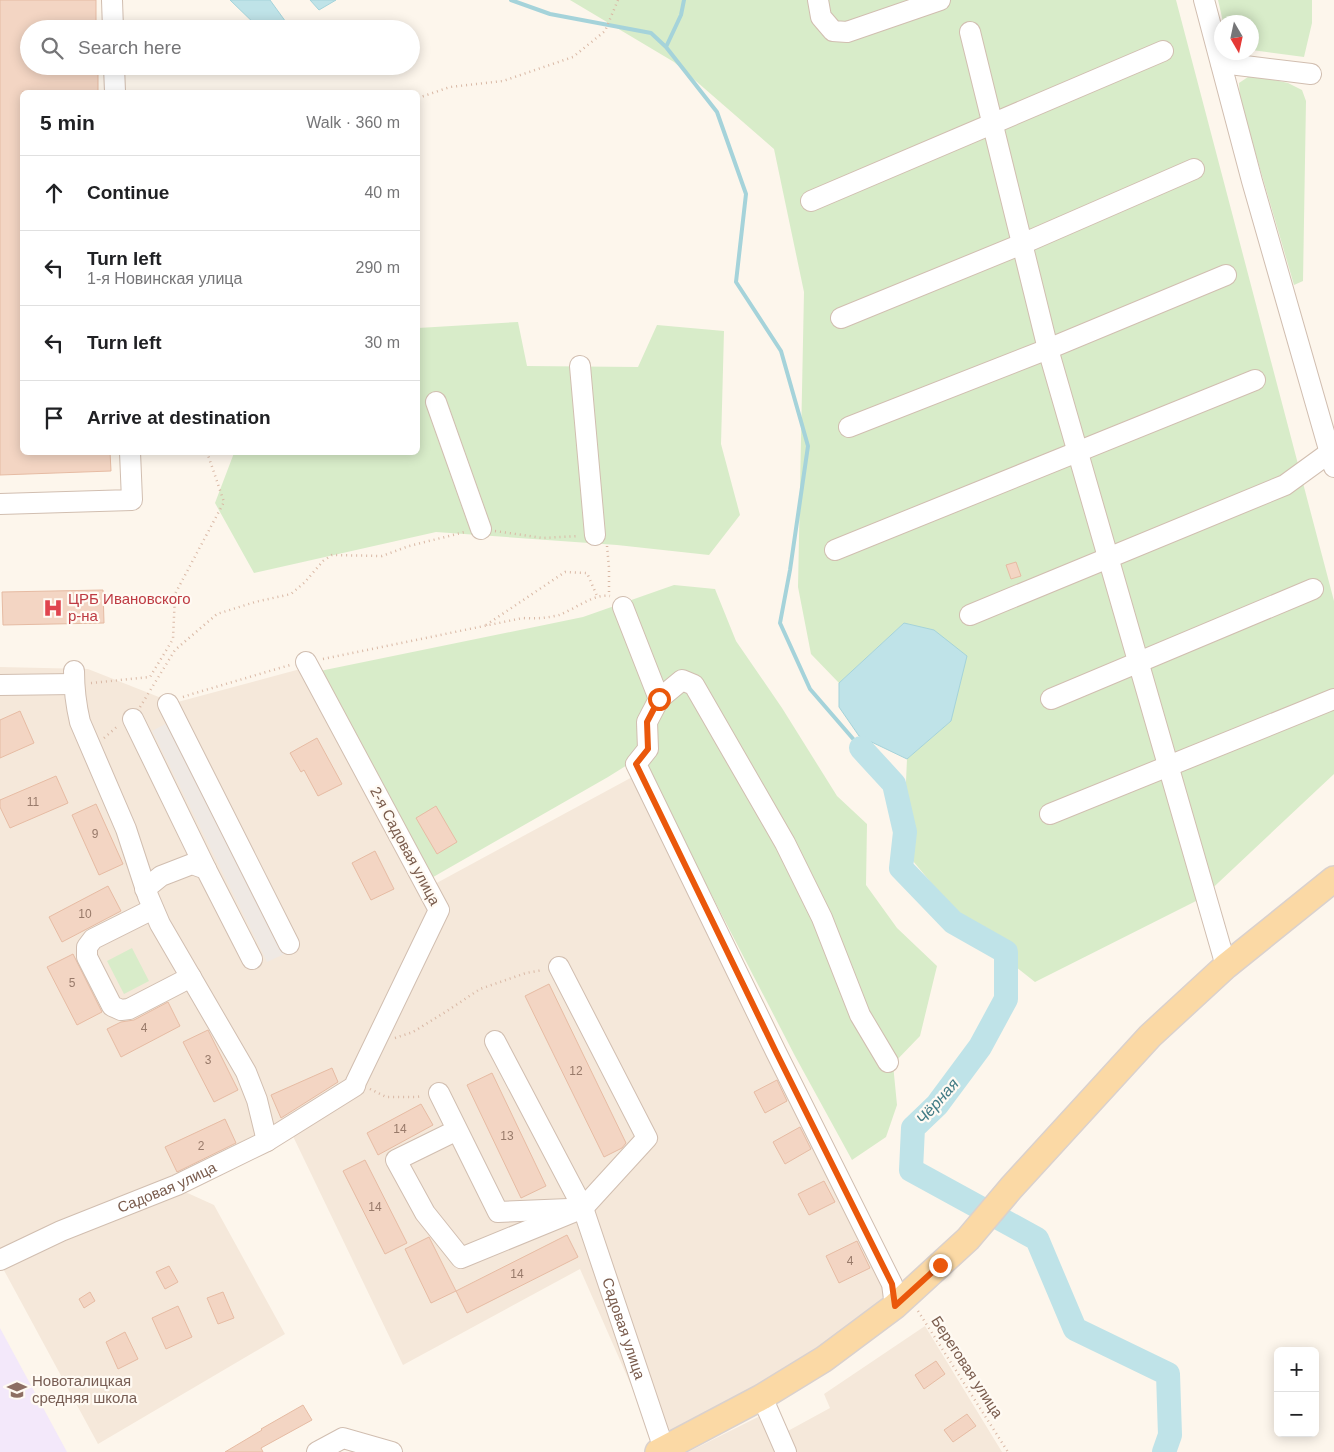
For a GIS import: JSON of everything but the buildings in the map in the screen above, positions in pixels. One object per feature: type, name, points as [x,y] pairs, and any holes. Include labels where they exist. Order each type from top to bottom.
[{"type":"main road","points":[[661,1450],[762,1397],[824,1359],[901,1300],[968,1239],[1011,1188],[1150,1036],[1226,966],[1334,879]]},
{"type":"street","points":[[112,0],[113,20]]},
{"type":"street","points":[[818,0],[821,18],[833,31],[847,32],[910,5],[940,0]]},
{"type":"street","points":[[970,615],[1285,485],[1331,450],[1252,181],[1204,0]]},
{"type":"street","points":[[970,32],[1048,349],[1226,966]]},
{"type":"street","points":[[811,201],[1163,51]]},
{"type":"street","points":[[1221,63],[1311,74]]},
{"type":"street","points":[[115,75],[116,90]]},
{"type":"street","points":[[841,318],[1022,244],[1194,169]]},
{"type":"street","points":[[849,427],[1048,349],[1226,274]]},
{"type":"street","points":[[580,366],[595,535]]},
{"type":"street","points":[[835,550],[1255,380]]},
{"type":"street","points":[[436,402],[480,530]]},
{"type":"street","points":[[0,504],[132,500],[130,455]]},
{"type":"street","points":[[1050,699],[1313,589]]},
{"type":"street","points":[[616,601],[659,699]]},
{"type":"street","name":"2-я Садовая улица","points":[[306,662],[439,910],[355,1086],[328,1102]]},
{"type":"street","points":[[0,685],[74,678],[76,707],[80,722],[126,829],[152,908],[246,1072],[257,1100],[267,1141]]},
{"type":"street","points":[[888,1062],[860,1015],[822,918],[785,843],[694,685],[682,680],[659,699],[647,722],[648,749],[636,764],[776,1052],[901,1300]]},
{"type":"street","points":[[1050,814],[1334,699]]},
{"type":"street","points":[[168,704],[289,944]]},
{"type":"street","points":[[133,719],[252,959]]},
{"type":"street","points":[[145,889],[161,876],[192,864],[206,869]]},
{"type":"street","points":[[152,908],[93,939],[87,947],[87,957],[112,1006],[120,1010],[129,1009],[191,977]]},
{"type":"street","points":[[449,1134],[396,1160],[425,1213],[460,1258],[584,1208],[647,1138],[559,967]]},
{"type":"street","name":"Садовая улица","points":[[495,1041],[584,1208],[661,1450]]},
{"type":"street","points":[[439,1093],[498,1212],[584,1208]]},
{"type":"street","name":"Садовая улица","points":[[0,1260],[61,1231],[177,1185],[267,1141],[328,1102]]},
{"type":"street","points":[[762,1397],[786,1452]]},
{"type":"street","points":[[317,1452],[343,1438],[392,1452]]},
{"type":"path","points":[[420,97],[450,87],[503,81],[573,58],[605,31],[618,0]]},
{"type":"path","points":[[74,678],[150,677],[173,639],[175,594],[224,502],[207,455]]},
{"type":"path","points":[[92,749],[120,724],[133,719],[175,650],[217,614],[291,594],[305,582],[323,561],[332,555],[382,556],[409,546],[477,529],[543,538],[599,535],[607,547],[616,601],[597,596],[558,615],[540,619],[523,618],[283,667],[192,694],[168,704]]},
{"type":"path","points":[[482,627],[566,572],[587,573],[597,596]]},
{"type":"path","points":[[374,1045],[413,1032],[480,989],[526,974],[559,967]]},
{"type":"path","points":[[356,1082],[386,1097],[416,1097],[439,1093]]},
{"type":"path","name":"Береговая улица","points":[[901,1300],[1008,1452]]},
{"type":"shaded area","points":[[0,667],[88,669],[174,703],[304,668],[435,910],[353,1084],[264,1136],[0,1254]]},
{"type":"shaded area","points":[[175,719],[291,951],[267,962],[152,731]]},
{"type":"shaded area","points":[[636,775],[890,1301],[792,1367],[655,1440],[580,1269],[403,1365],[290,1130],[359,1088],[443,910],[433,885]]},
{"type":"shaded area","points":[[181,1190],[214,1205],[285,1334],[98,1444],[0,1263]]},
{"type":"shaded area","points":[[925,1326],[1002,1452],[794,1452],[786,1432],[830,1408],[824,1394]]},
{"type":"shaded area","name":"Новоталицкая средняя школа","points":[[0,1328],[67,1452],[0,1452]]},
{"type":"shaded area","points":[[766,1413],[783,1452],[688,1452]]},
{"type":"green space","points":[[570,0],[1176,0],[1334,601],[1334,774],[1202,898],[1035,982],[973,933],[903,849],[907,759],[951,721],[904,623],[839,683],[811,654],[798,587],[804,292],[774,149],[674,62]]},
{"type":"green space","points":[[1218,0],[1312,0],[1312,23],[1304,57],[1259,51],[1259,15],[1221,15]]},
{"type":"green space","points":[[1251,75],[1288,83],[1302,90],[1306,101],[1303,281],[1294,285],[1240,100],[1239,83]]},
{"type":"green space","points":[[518,322],[527,366],[638,367],[657,325],[724,331],[721,444],[740,515],[709,555],[617,545],[436,532],[254,573],[215,503],[233,455],[420,455],[420,328]]},
{"type":"green space","points":[[674,585],[715,589],[736,641],[782,708],[837,796],[867,824],[866,885],[897,928],[937,966],[920,1036],[893,1064],[897,1105],[886,1137],[852,1160],[795,1056],[640,757],[428,880],[315,672],[583,617]]},
{"type":"green space","points":[[132,948],[149,981],[124,994],[107,961]]},
{"type":"water","points":[[230,0],[270,0],[284,20],[251,20]]},
{"type":"water","points":[[310,0],[336,0],[319,10]]},
{"type":"water","points":[[904,623],[934,630],[967,656],[951,721],[907,759],[859,736],[839,707],[839,683]]},
{"type":"waterway","points":[[511,0],[550,14],[651,33],[666,47],[717,112],[746,194],[736,282],[781,351],[808,446],[790,570],[780,623],[810,689],[861,748]]},
{"type":"waterway","points":[[666,47],[681,15],[684,0]]},
{"type":"waterway","name":"Чёрная","points":[[861,748],[894,784],[905,832],[901,868],[953,922],[1006,952],[1006,999],[980,1047],[937,1105],[913,1128],[911,1170],[1037,1239],[1075,1329],[1168,1374],[1170,1435],[1164,1452]]},
{"type":"place","name":"ЦРБ Ивановского р-на","points":[[53,608]]},
{"type":"place","name":"Новоталицкая средняя школа","points":[[17,1390]]},
{"type":"route","points":[[659,699],[647,722],[648,749],[636,764],[776,1052],[892,1284],[895,1306],[940,1265]]}]
